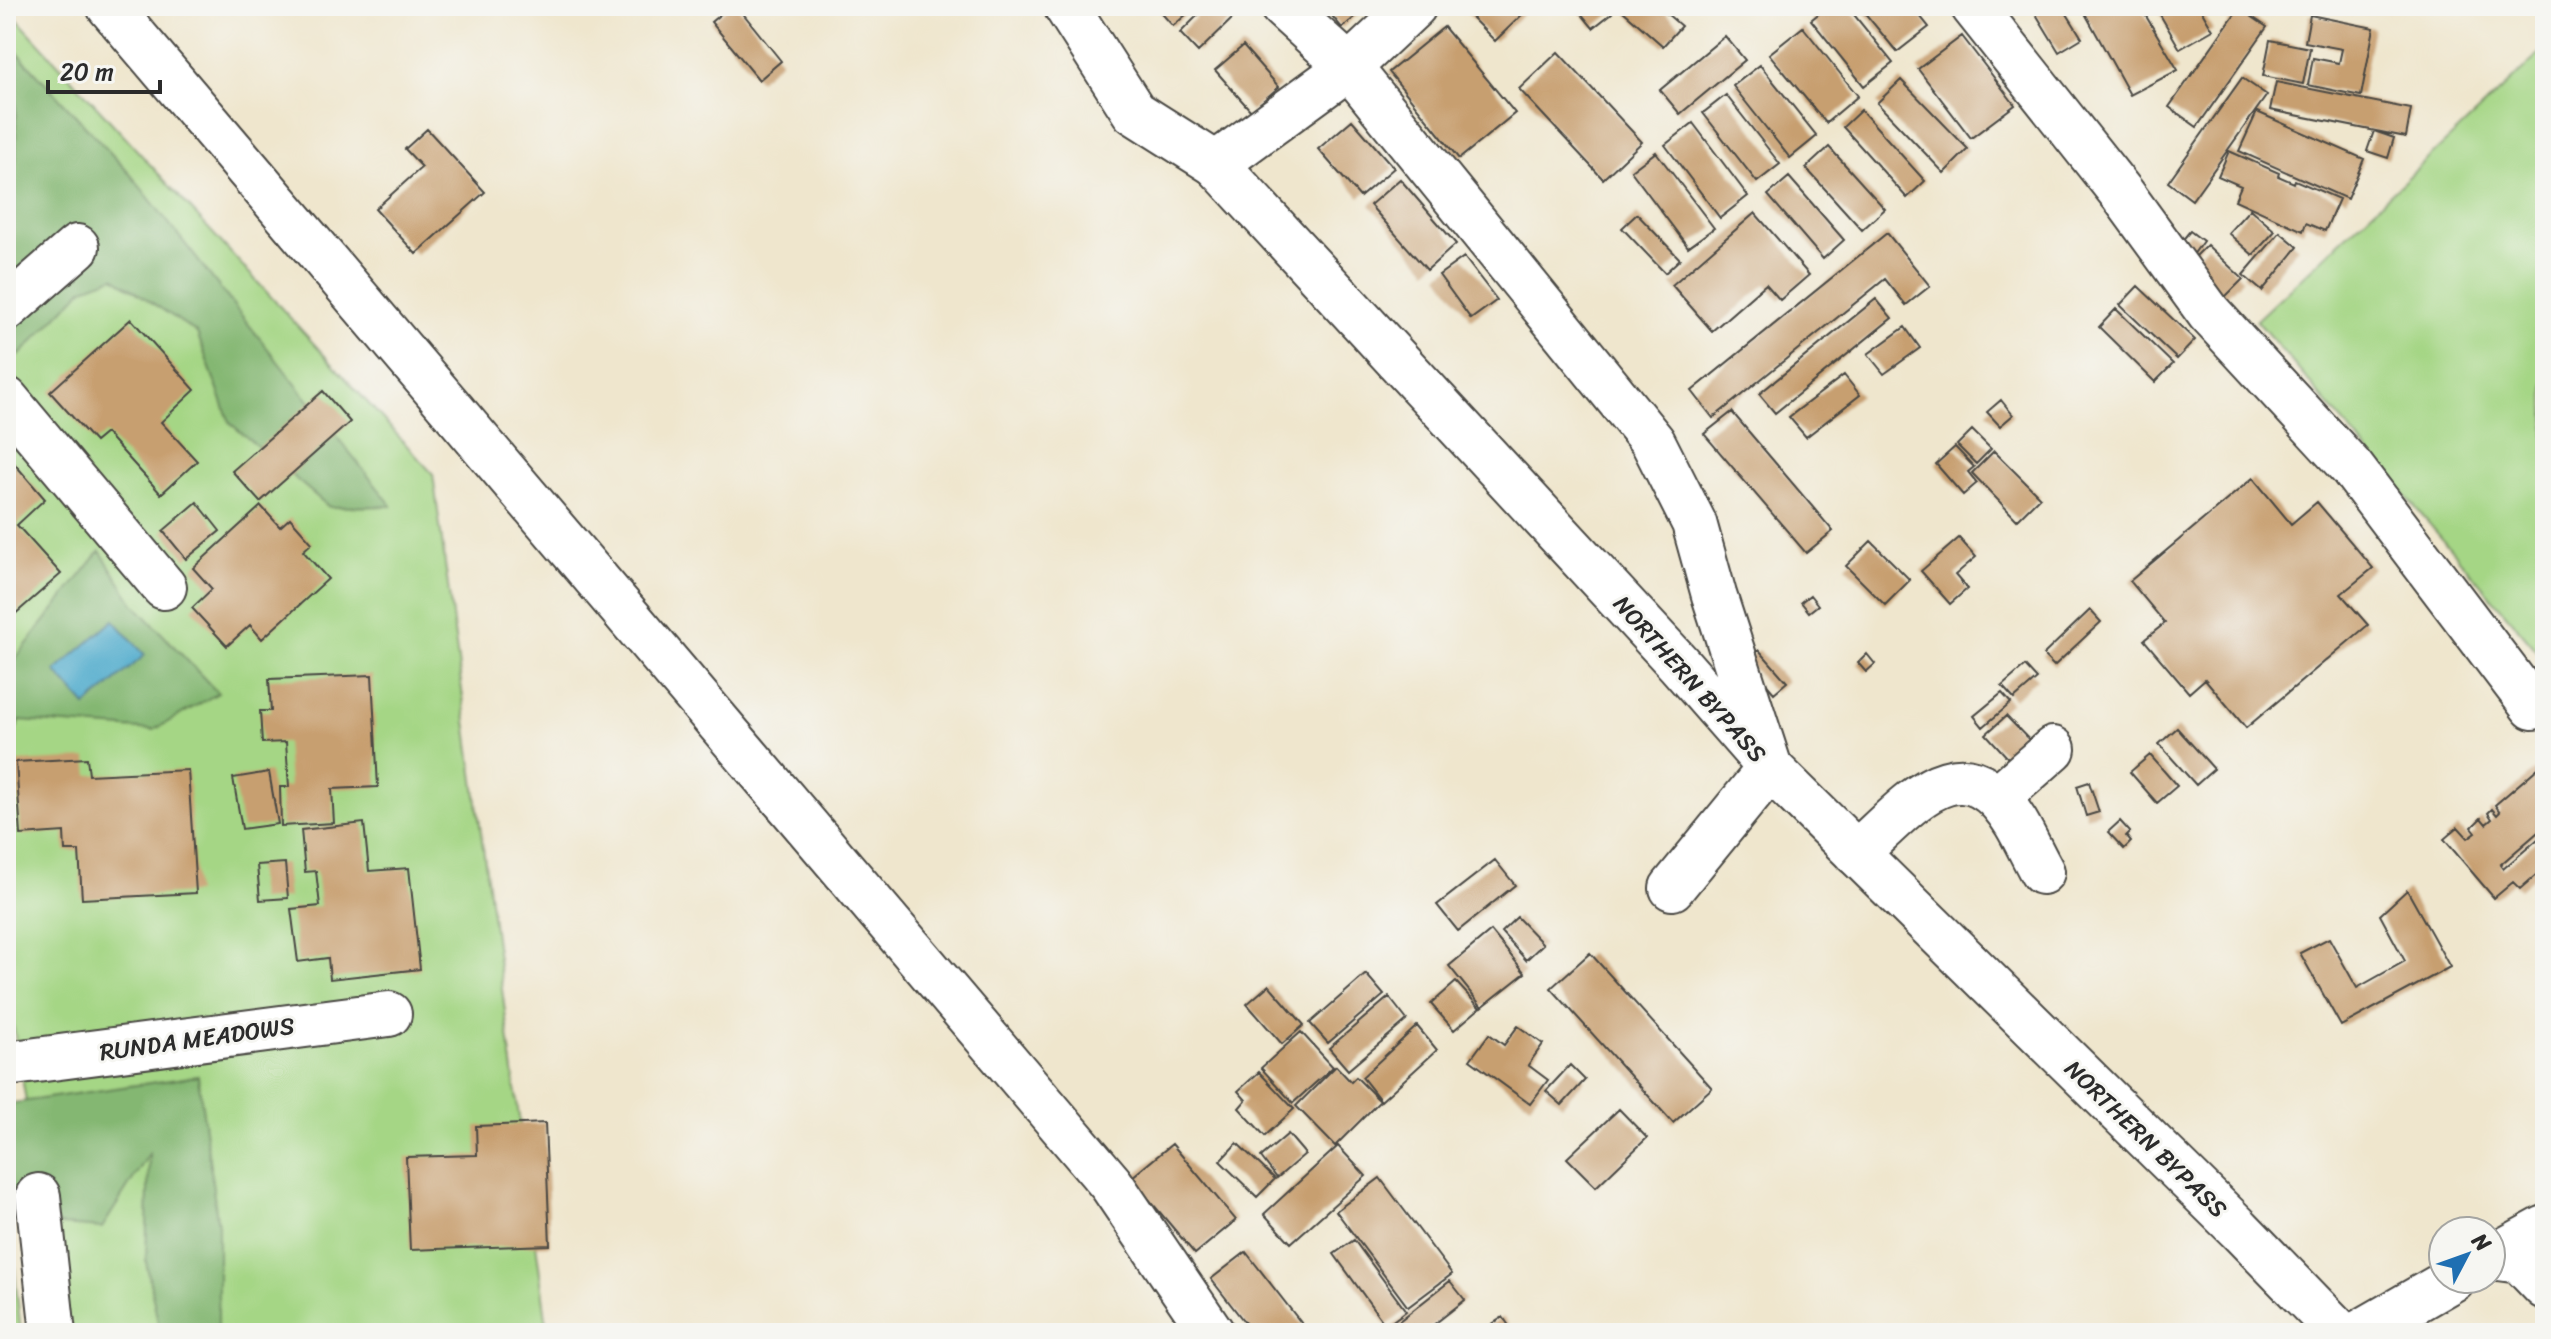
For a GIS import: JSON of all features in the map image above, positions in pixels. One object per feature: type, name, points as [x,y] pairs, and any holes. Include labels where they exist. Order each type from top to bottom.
[{"type":"street","points":[[109,6],[1111,1184],[1212,1333]]},
{"type":"street","name":"NORTHERN BYPASS","points":[[1066,6],[1134,112],[1216,164],[1678,663],[1770,768],[2340,1333]]},
{"type":"street","points":[[1282,6],[1349,67],[1653,442],[1694,523],[1770,768],[1672,888]]},
{"type":"street","points":[[1216,164],[1349,67],[1414,6]]},
{"type":"street","points":[[1973,6],[2123,195],[2209,313],[2352,468],[2533,707]]},
{"type":"street","points":[[6,309],[77,247]]},
{"type":"street","points":[[6,399],[164,587]]},
{"type":"street","points":[[1997,798],[2053,749]]},
{"type":"street","points":[[1856,853],[1933,786],[1967,779],[1997,798],[2015,821],[2042,872]]},
{"type":"street","name":"RUNDA MEADOWS","points":[[6,1064],[389,1014]]},
{"type":"street","points":[[38,1196],[53,1333]]},
{"type":"street","points":[[2507,1248],[2545,1228]]},
{"type":"street","points":[[2507,1259],[2520,1261],[2545,1287]]},
{"type":"street","points":[[2359,1333],[2427,1294]]},
{"type":"green space","points":[[6,7],[433,474],[548,1333],[65,1333],[12,1018],[6,1018]]},
{"type":"green space","points":[[2545,49],[2545,660],[2256,320]]},
{"type":"green space","points":[[15,50],[130,174],[392,506],[329,507],[230,423],[197,333],[114,277],[84,288],[19,356],[6,328],[6,170],[16,160]]},
{"type":"green space","points":[[100,551],[134,604],[218,693],[154,730],[20,721],[6,749],[6,675]]},
{"type":"green space","points":[[198,1076],[218,1226],[218,1333],[160,1333],[146,1262],[149,1154],[102,1228],[6,1221],[6,1104]]},
{"type":"green space","points":[[6,1187],[21,1333],[6,1333]]},
{"type":"water","points":[[114,620],[145,655],[86,706],[55,671]]},
{"type":"building","points":[[730,6],[737,6],[781,61],[759,80],[711,22]]},
{"type":"building","points":[[1155,6],[1196,6],[1173,26]]},
{"type":"building","points":[[1207,6],[1228,6],[1237,14],[1198,52],[1180,33]]},
{"type":"building","points":[[1324,6],[1368,6],[1342,28]]},
{"type":"building","points":[[1460,6],[1531,6],[1495,41]]},
{"type":"building","points":[[1575,6],[1607,6],[1612,13],[1593,28]]},
{"type":"building","points":[[1625,6],[1658,6],[1681,26],[1663,46],[1622,10]]},
{"type":"building","points":[[1828,6],[1847,6],[1893,63],[1864,86],[1811,20]]},
{"type":"building","points":[[1859,6],[1912,6],[1929,27],[1897,52]]},
{"type":"building","points":[[2031,6],[2062,6],[2082,38],[2059,52]]},
{"type":"building","points":[[2081,6],[2140,6],[2178,70],[2130,95]]},
{"type":"building","points":[[2155,6],[2199,6],[2213,30],[2180,49]]},
{"type":"building","points":[[2291,6],[2323,6],[2322,13]]},
{"type":"building","points":[[2239,8],[2267,27],[2197,127],[2169,107]]},
{"type":"building","points":[[2310,15],[2374,28],[2361,96],[2308,85],[2313,58],[2339,63],[2342,49],[2305,42]]},
{"type":"building","points":[[1444,27],[1515,113],[1459,159],[1389,72]]},
{"type":"building","points":[[1803,27],[1858,96],[1826,123],[1769,54]]},
{"type":"building","points":[[1725,36],[1745,60],[1680,114],[1660,90]]},
{"type":"building","points":[[1962,36],[2015,105],[1971,138],[1918,69]]},
{"type":"building","points":[[2270,40],[2310,48],[2303,84],[2263,76]]},
{"type":"building","points":[[1243,46],[1279,87],[1251,111],[1215,70]]},
{"type":"building","points":[[1558,52],[1642,142],[1603,179],[1519,89]]},
{"type":"building","points":[[1760,65],[1817,136],[1790,158],[1733,86]]},
{"type":"building","points":[[2242,78],[2267,95],[2192,200],[2168,182]]},
{"type":"building","points":[[1901,80],[1968,149],[1944,173],[1877,103]]},
{"type":"building","points":[[2276,82],[2411,109],[2406,137],[2270,110]]},
{"type":"building","points":[[1726,95],[1780,164],[1757,182],[1703,113]]},
{"type":"building","points":[[1861,110],[1925,181],[1907,198],[1843,127]]},
{"type":"building","points":[[2257,112],[2364,159],[2347,199],[2239,151]]},
{"type":"building","points":[[1352,120],[1394,168],[1360,197],[1318,149]]},
{"type":"building","points":[[1693,123],[1748,196],[1720,218],[1665,145]]},
{"type":"building","points":[[427,129],[485,192],[416,254],[375,209],[422,167],[405,149]]},
{"type":"building","points":[[2374,131],[2394,138],[2388,158],[2367,151]]},
{"type":"building","points":[[1829,147],[1885,209],[1862,230],[1806,168]]},
{"type":"building","points":[[2229,151],[2294,183],[2295,180],[2339,199],[2325,231],[2306,223],[2303,231],[2235,200],[2241,186],[2218,176]]},
{"type":"building","points":[[1656,152],[1714,228],[1688,247],[1631,171]]},
{"type":"building","points":[[1789,177],[1844,240],[1823,259],[1768,195]]},
{"type":"building","points":[[1400,179],[1456,244],[1427,270],[1370,205]]},
{"type":"building","points":[[2250,209],[2275,231],[2253,255],[2228,233]]},
{"type":"building","points":[[1755,213],[1809,275],[1780,300],[1766,284],[1712,331],[1672,285]]},
{"type":"building","points":[[1637,214],[1680,259],[1665,273],[1622,228]]},
{"type":"building","points":[[2190,231],[2203,241],[2190,259],[2176,248]]},
{"type":"building","points":[[2280,232],[2298,247],[2262,291],[2243,275]]},
{"type":"building","points":[[1887,233],[1930,286],[1906,305],[1885,279],[1713,418],[1692,391]]},
{"type":"building","points":[[2207,245],[2243,279],[2224,298],[2188,264]]},
{"type":"building","points":[[1464,257],[1497,300],[1471,319],[1439,275]]},
{"type":"building","points":[[2138,286],[2195,340],[2177,359],[2120,305]]},
{"type":"building","points":[[1876,299],[1892,318],[1775,413],[1759,394]]},
{"type":"building","points":[[2116,309],[2173,364],[2155,382],[2099,327]]},
{"type":"building","points":[[131,319],[195,390],[161,422],[197,461],[161,494],[106,433],[95,442],[50,392]]},
{"type":"building","points":[[1905,327],[1920,348],[1884,374],[1868,354]]},
{"type":"building","points":[[1844,375],[1860,395],[1806,437],[1789,417]]},
{"type":"building","points":[[323,391],[350,422],[260,502],[232,471]]},
{"type":"building","points":[[2001,400],[2013,415],[2000,426],[1987,412]]},
{"type":"building","points":[[1732,412],[1833,531],[1806,553],[1704,434]]},
{"type":"building","points":[[1972,430],[1991,449],[1976,464],[1957,445]]},
{"type":"building","points":[[1955,447],[1974,467],[1968,472],[1977,483],[1963,495],[1936,464]]},
{"type":"building","points":[[1994,451],[2040,497],[2017,520],[1972,473]]},
{"type":"building","points":[[6,454],[45,499],[17,525],[61,574],[6,622]]},
{"type":"building","points":[[2253,478],[2291,524],[2317,502],[2373,568],[2341,594],[2368,625],[2246,728],[2205,679],[2189,693],[2144,640],[2165,623],[2130,581]]},
{"type":"building","points":[[197,502],[220,531],[186,559],[163,531]]},
{"type":"building","points":[[261,506],[280,527],[290,518],[312,543],[303,551],[328,579],[262,639],[250,625],[227,646],[192,608],[212,589],[193,568]]},
{"type":"building","points":[[1959,538],[1976,557],[1955,575],[1967,589],[1950,604],[1921,571]]},
{"type":"building","points":[[1871,541],[1910,580],[1885,605],[1846,566]]},
{"type":"building","points":[[1810,595],[1818,605],[1809,612],[1801,602]]},
{"type":"building","points":[[2090,610],[2101,622],[2054,666],[2043,655]]},
{"type":"building","points":[[1759,650],[1787,682],[1774,693],[1746,660]]},
{"type":"building","points":[[1867,654],[1875,664],[1866,672],[1858,663]]},
{"type":"building","points":[[2025,666],[2037,679],[2014,699],[2002,686]]},
{"type":"building","points":[[372,675],[378,787],[332,789],[334,823],[281,826],[280,787],[289,787],[286,742],[262,743],[260,711],[271,711],[269,679]]},
{"type":"building","points":[[2002,693],[2011,703],[1983,727],[1974,716]]},
{"type":"building","points":[[2006,716],[2039,750],[2018,769],[1986,734]]},
{"type":"building","points":[[2177,728],[2214,769],[2196,785],[2159,744]]},
{"type":"building","points":[[2150,755],[2177,786],[2157,803],[2130,772]]},
{"type":"building","points":[[87,758],[89,775],[188,770],[196,893],[82,899],[79,851],[65,851],[64,832],[21,835],[16,762]]},
{"type":"building","points":[[2545,762],[2545,826],[2500,865],[2503,869],[2545,833],[2545,867],[2520,889],[2513,882],[2494,898],[2444,839],[2458,827],[2468,838],[2476,832],[2472,827],[2481,818],[2486,824],[2492,819],[2488,813],[2492,809],[2497,815],[2500,812],[2495,805]]},
{"type":"building","points":[[269,772],[278,824],[242,829],[233,778]]},
{"type":"building","points":[[2089,782],[2099,812],[2086,816],[2077,786]]},
{"type":"building","points":[[2120,821],[2130,832],[2126,836],[2131,842],[2124,849],[2108,832]]},
{"type":"building","points":[[364,823],[369,871],[409,868],[420,969],[330,979],[328,958],[298,962],[291,909],[320,906],[316,871],[305,872],[301,830]]},
{"type":"building","points":[[1495,860],[1515,885],[1458,931],[1437,905]]},
{"type":"building","points":[[285,863],[288,898],[260,900],[257,865]]},
{"type":"building","points":[[2407,890],[2450,967],[2341,1026],[2300,953],[2329,938],[2357,988],[2405,961],[2380,915]]},
{"type":"building","points":[[1517,917],[1543,944],[1526,960],[1501,932]]},
{"type":"building","points":[[1491,931],[1525,973],[1482,1007],[1449,966]]},
{"type":"building","points":[[1590,953],[1712,1088],[1673,1123],[1551,988]]},
{"type":"building","points":[[1366,974],[1384,995],[1328,1043],[1310,1023]]},
{"type":"building","points":[[1456,982],[1480,1008],[1454,1030],[1431,1004]]},
{"type":"building","points":[[1269,985],[1304,1025],[1282,1044],[1247,1004]]},
{"type":"building","points":[[1389,997],[1407,1020],[1348,1070],[1329,1048]]},
{"type":"building","points":[[1417,1026],[1437,1050],[1381,1101],[1362,1077]]},
{"type":"building","points":[[1518,1026],[1543,1044],[1528,1065],[1548,1080],[1530,1104],[1470,1060],[1489,1034],[1504,1045]]},
{"type":"building","points":[[1301,1032],[1333,1067],[1293,1103],[1261,1068]]},
{"type":"building","points":[[1570,1065],[1585,1080],[1562,1105],[1546,1091]]},
{"type":"building","points":[[1336,1066],[1351,1082],[1356,1077],[1380,1101],[1335,1146],[1296,1106]]},
{"type":"building","points":[[1259,1072],[1294,1109],[1265,1136],[1239,1108],[1246,1100],[1238,1091]]},
{"type":"building","points":[[1619,1109],[1647,1138],[1596,1187],[1567,1158]]},
{"type":"building","points":[[545,1123],[550,1245],[410,1250],[406,1157],[477,1155],[476,1126]]},
{"type":"building","points":[[1288,1134],[1305,1154],[1277,1178],[1261,1157]]},
{"type":"building","points":[[1237,1143],[1275,1179],[1257,1197],[1220,1161]]},
{"type":"building","points":[[1172,1144],[1236,1220],[1195,1254],[1131,1178]]},
{"type":"building","points":[[1338,1146],[1366,1176],[1291,1243],[1264,1214]]},
{"type":"building","points":[[1380,1178],[1452,1274],[1408,1307],[1336,1211]]},
{"type":"building","points":[[1354,1240],[1406,1311],[1386,1326],[1334,1254]]},
{"type":"building","points":[[1246,1252],[1309,1333],[1253,1333],[1211,1279]]},
{"type":"building","points":[[1450,1281],[1465,1300],[1423,1333],[1384,1333]]},
{"type":"building","points":[[1503,1317],[1514,1333],[1478,1333]]}]
